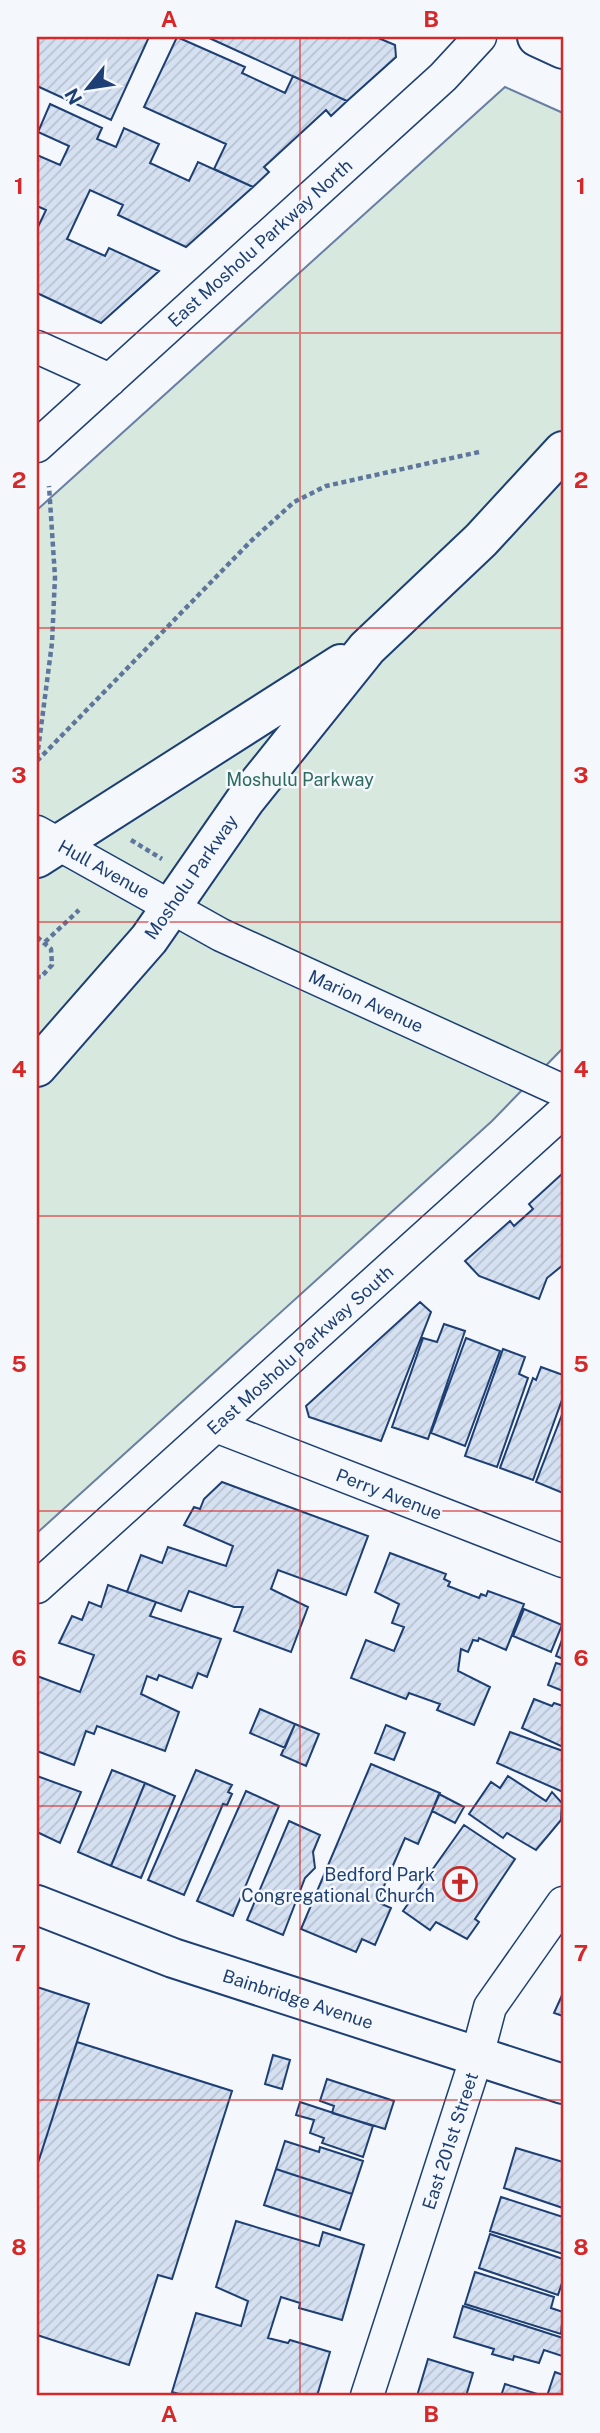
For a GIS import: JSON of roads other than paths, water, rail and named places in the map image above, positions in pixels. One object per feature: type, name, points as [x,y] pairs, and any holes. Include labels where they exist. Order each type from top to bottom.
[{"type":"main road","points":[[537,37],[563,49]]},
{"type":"main road","name":"Mosholu Parkway","points":[[37,1068],[132,960],[246,799],[367,648],[481,540],[563,451]]},
{"type":"main road","name":"Mosholu Parkway","points":[[44,845],[367,648]]},
{"type":"main road","name":"Bainbridge Avenue","points":[[37,1905],[173,1958],[563,2084]]},
{"type":"street","name":"East Mosholu Parkway North","points":[[37,446],[433,86],[480,37]]},
{"type":"street","points":[[37,347],[110,380]]},
{"type":"street","name":"Hull Avenue","points":[[44,845],[171,906]]},
{"type":"street","name":"Marion Avenue","points":[[171,906],[221,935],[563,1091]]},
{"type":"street","name":"East Mosholu Parkway South","points":[[37,1587],[563,1112]]},
{"type":"street","name":"Perry Avenue","points":[[216,1426],[563,1561]]},
{"type":"street","name":"East 201st Street","points":[[367,2396],[477,2056],[489,2007],[563,1903]]},
{"type":"place","name":"Bedford Park Congregational Church","points":[[460,1884]]},
{"type":"park label","name":"Moshulu Parkway","points":[[300,779]]}]
